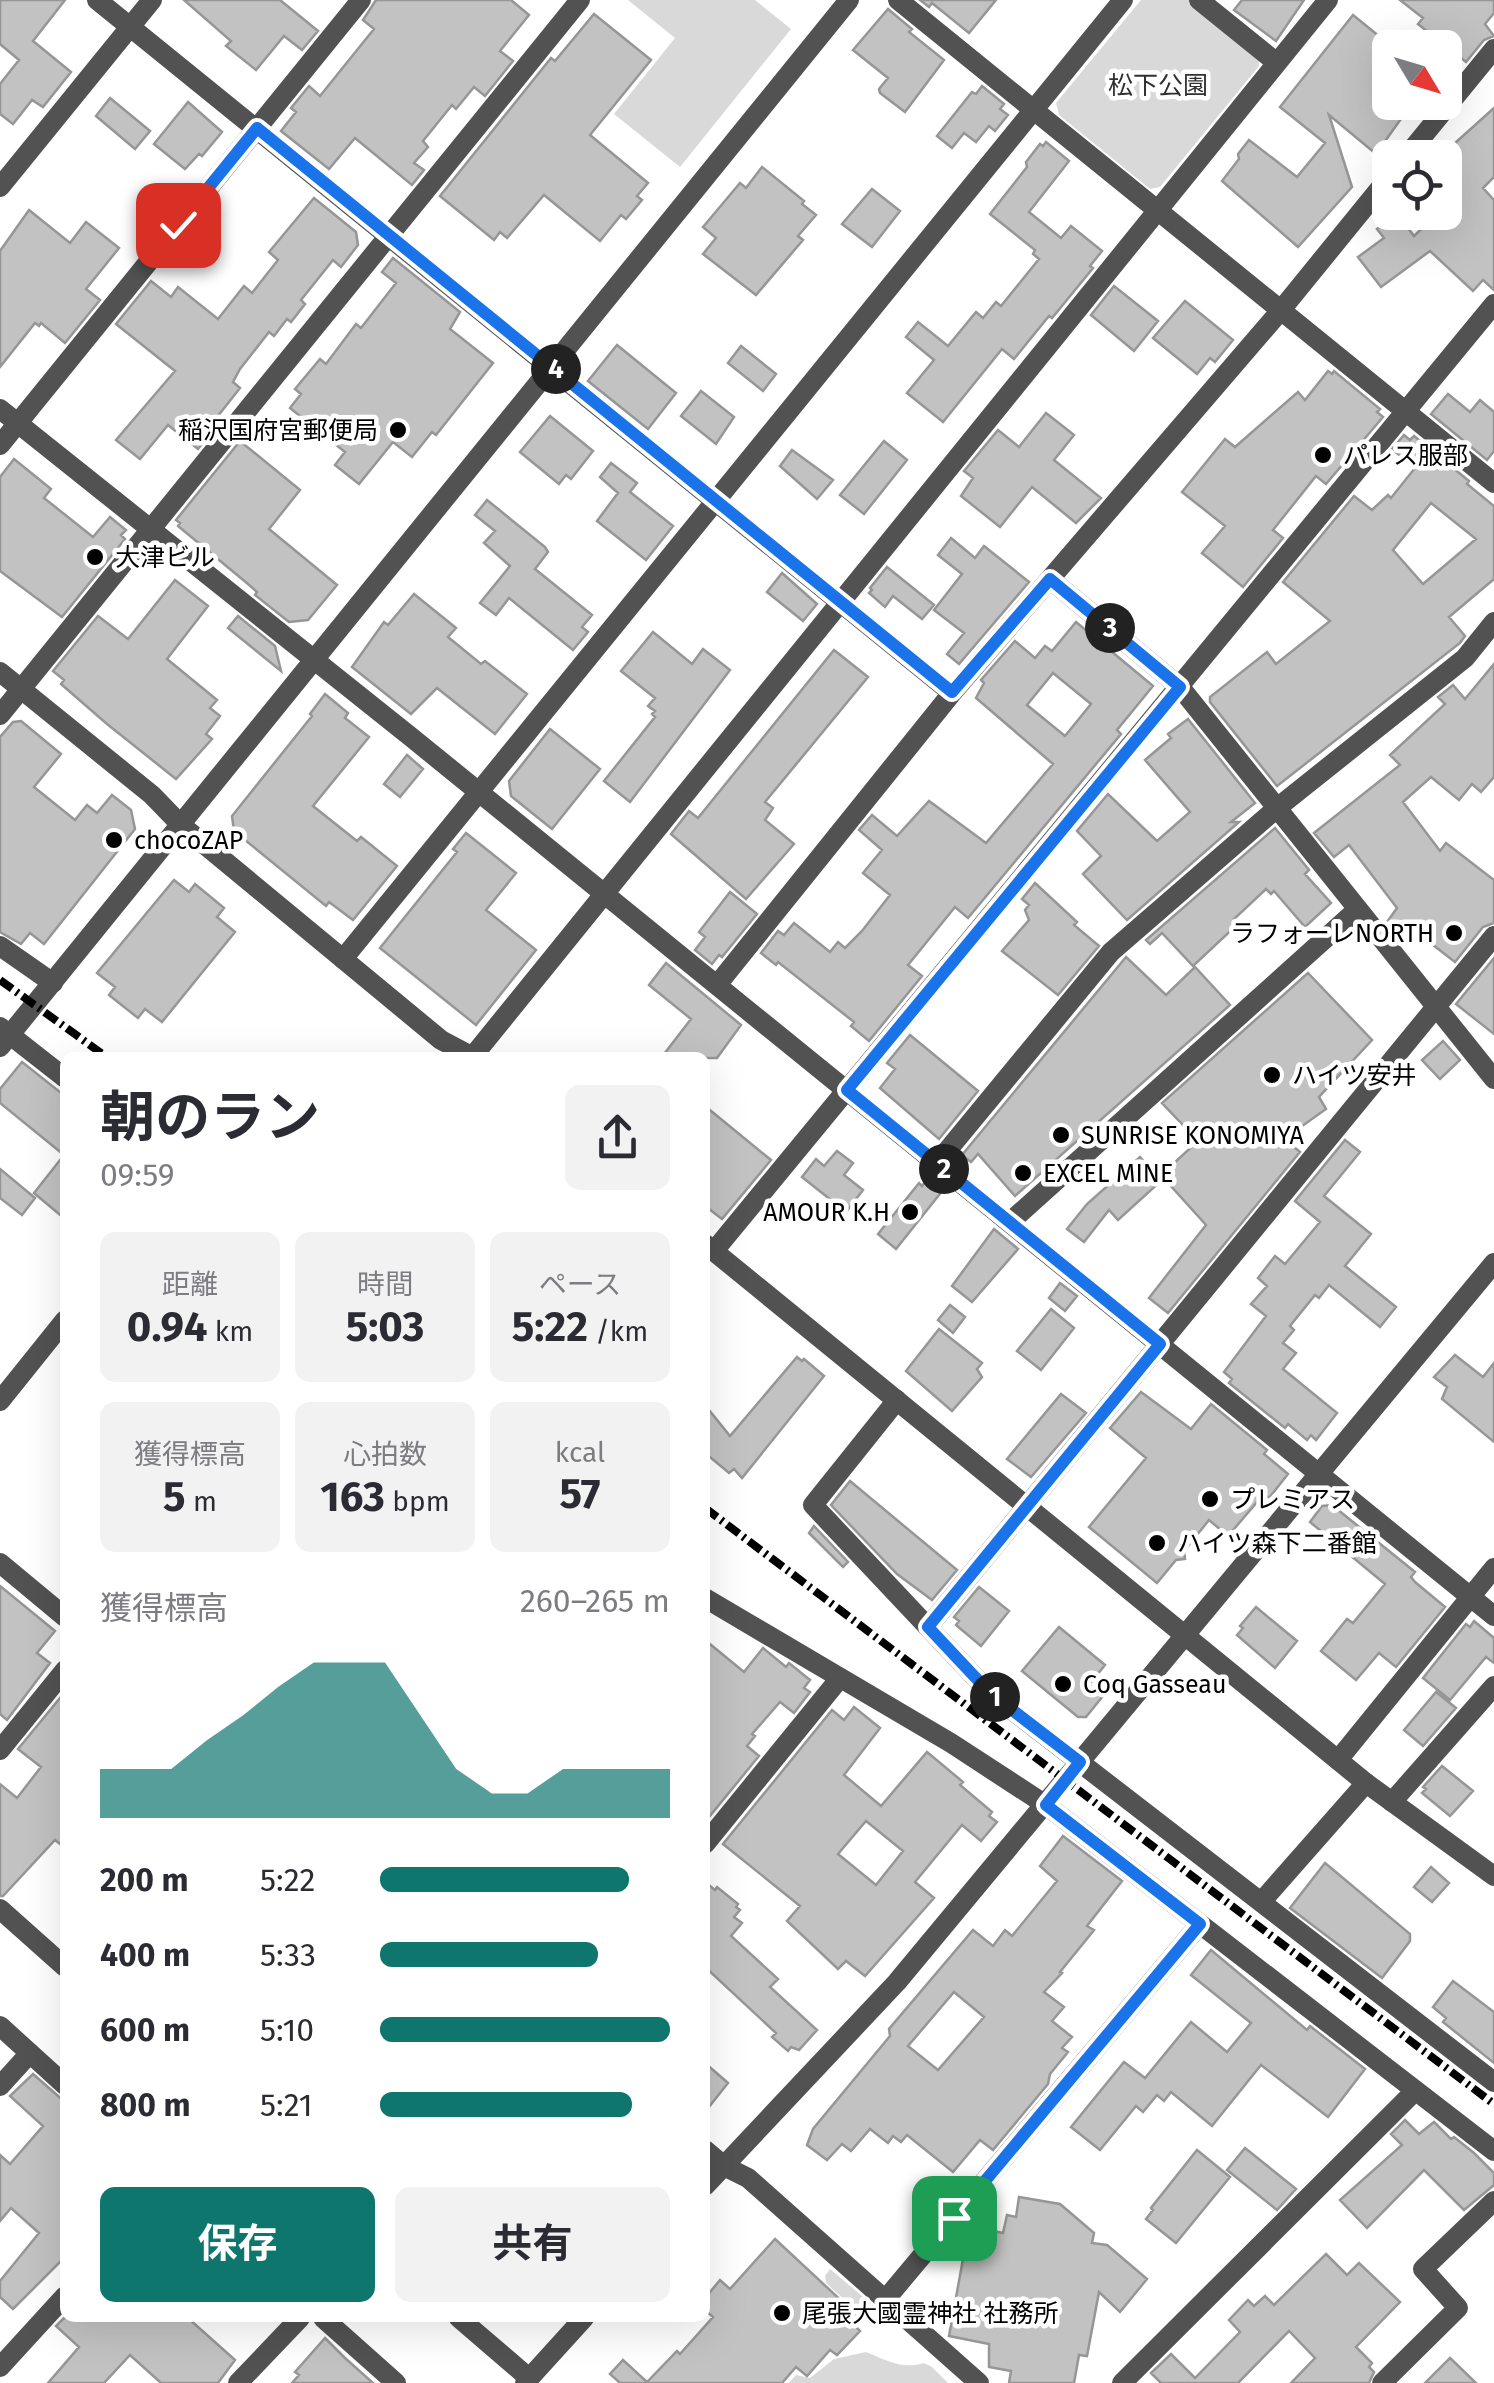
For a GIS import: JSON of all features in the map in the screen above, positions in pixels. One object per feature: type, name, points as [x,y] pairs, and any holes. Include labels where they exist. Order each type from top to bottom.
[{"type":"street","points":[[97,0],[952,692]]},
{"type":"street","points":[[0,186],[152,0]]},
{"type":"street","points":[[0,444],[361,0]]},
{"type":"street","points":[[0,715],[580,0]]},
{"type":"street","points":[[60,1075],[4,1036],[53,983],[182,825],[849,0]]},
{"type":"street","points":[[898,0],[1494,482]]},
{"type":"street","points":[[343,959],[1123,0]]},
{"type":"street","points":[[1200,0],[1278,62]]},
{"type":"street","points":[[478,1052],[1328,0]]},
{"type":"street","points":[[1420,140],[1494,48]]},
{"type":"street","points":[[717,985],[952,692],[1281,310],[1372,198]]},
{"type":"street","points":[[710,1246],[847,1090],[1494,304]]},
{"type":"street","points":[[0,408],[1494,1616]]},
{"type":"street","points":[[1050,579],[1180,687],[1494,1079]]},
{"type":"street","points":[[937,1163],[1111,952],[1277,808],[1465,658],[1494,622]]},
{"type":"street","points":[[0,672],[441,1040],[464,1052]]},
{"type":"street","points":[[1010,1222],[1358,909]]},
{"type":"street","points":[[928,1627],[1494,936]]},
{"type":"street","points":[[0,946],[53,983]]},
{"type":"street","points":[[710,1248],[1366,1783],[1491,1869]]},
{"type":"street","points":[[710,2181],[897,1982],[1494,1263]]},
{"type":"street","points":[[0,1402],[60,1326]]},
{"type":"street","points":[[897,1400],[813,1505],[990,1693],[1494,2082]]},
{"type":"street","points":[[0,1564],[60,1613]]},
{"type":"street","points":[[1338,1760],[1494,1568]]},
{"type":"street","points":[[710,1601],[952,1743],[1046,1805],[1494,2152]]},
{"type":"street","points":[[0,1750],[60,1676]]},
{"type":"street","points":[[710,1838],[840,1678]]},
{"type":"street","points":[[1392,1802],[1494,1686]]},
{"type":"street","points":[[1262,1901],[1366,1783]]},
{"type":"street","points":[[0,1910],[60,1963]]},
{"type":"street","points":[[886,2300],[1200,1924]]},
{"type":"street","points":[[0,2026],[60,2080]]},
{"type":"street","points":[[0,2086],[30,2053]]},
{"type":"street","points":[[1122,2383],[1415,2091]]},
{"type":"street","points":[[710,2154],[748,2178],[979,2383]]},
{"type":"street","points":[[1382,2383],[1458,2308],[1424,2269],[1494,2201]]},
{"type":"street","points":[[0,2367],[60,2301]]},
{"type":"street","points":[[238,2383],[296,2322]]},
{"type":"street","points":[[327,2322],[396,2383]]},
{"type":"street","points":[[463,2322],[527,2381],[580,2322]]},
{"type":"green space","points":[[628,0],[755,0],[791,29],[680,167],[614,114],[675,38]]},
{"type":"green space","name":"松下公園","points":[[1141,0],[1189,0],[1259,55],[1259,66],[1160,187],[1150,189],[1059,115],[1056,103]]},
{"type":"green space","points":[[830,2269],[876,2311],[869,2316],[860,2314],[826,2283]]},
{"type":"green space","points":[[866,2352],[902,2365],[924,2363],[948,2383],[789,2383],[796,2375],[810,2378],[834,2359]]},
{"type":"building","points":[[0,0],[65,0],[33,41],[71,72],[43,107],[32,100],[13,124],[0,114],[0,84],[19,60],[0,44]]},
{"type":"building","points":[[184,0],[280,0],[318,31],[302,50],[284,36],[256,70],[226,46],[231,41]]},
{"type":"building","points":[[376,0],[511,0],[529,15],[500,51],[513,61],[485,96],[474,87],[456,109],[452,105],[423,141],[428,147],[414,163],[424,170],[412,185],[355,138],[329,169],[281,131],[296,112],[291,108],[309,86],[320,96],[374,29],[363,20]]},
{"type":"building","points":[[920,0],[996,0],[969,33],[932,3],[929,7]]},
{"type":"building","points":[[1242,0],[1304,0],[1276,41],[1234,10]]},
{"type":"building","points":[[1400,0],[1494,0],[1494,13],[1485,24],[1494,36],[1484,40],[1466,62],[1462,59],[1462,30],[1426,30],[1418,24],[1423,18]]},
{"type":"building","points":[[888,9],[944,60],[905,112],[880,93],[888,78],[853,50]]},
{"type":"building","points":[[594,14],[651,60],[590,135],[648,183],[637,196],[642,200],[626,219],[621,215],[600,241],[544,195],[507,238],[500,232],[494,240],[440,196],[551,58],[555,61]]},
{"type":"building","points":[[1353,15],[1372,30],[1372,120],[1400,120],[1386,140],[1372,140],[1372,151],[1329,115],[1352,187],[1298,247],[1222,181],[1249,140],[1297,177],[1325,143],[1280,107]]},
{"type":"building","points":[[982,86],[1004,104],[1000,109],[1008,115],[995,131],[989,126],[976,142],[964,133],[952,148],[937,136],[972,92],[976,94]]},
{"type":"building","points":[[110,98],[150,131],[135,149],[96,116]]},
{"type":"building","points":[[188,102],[222,132],[185,169],[154,144]]},
{"type":"building","points":[[1494,108],[1494,177],[1483,188],[1494,200],[1494,290],[1483,280],[1473,291],[1430,251],[1381,287],[1358,257],[1384,238],[1378,230],[1410,230],[1414,236],[1420,230],[1462,230],[1462,140],[1458,140]]},
{"type":"building","points":[[1046,142],[1069,161],[1029,212],[1061,238],[1071,226],[1102,251],[1090,266],[1093,268],[1014,359],[1002,349],[943,422],[907,393],[934,360],[906,337],[918,322],[948,346],[976,312],[983,318],[996,302],[1001,306],[1039,259],[1033,254],[1035,250],[990,214],[1040,144]]},
{"type":"building","points":[[762,167],[816,215],[798,236],[803,240],[756,295],[703,254],[716,238],[703,227],[740,183],[746,188]]},
{"type":"building","points":[[872,189],[900,211],[872,247],[842,224]]},
{"type":"building","points":[[314,198],[356,232],[358,245],[341,267],[333,260],[301,300],[305,304],[291,322],[287,319],[274,336],[269,332],[240,369],[233,382],[240,388],[198,449],[168,425],[140,459],[116,440],[175,371],[116,324],[151,281],[171,297],[178,287],[218,319],[244,286],[252,293],[278,260],[269,252]]},
{"type":"building","points":[[29,210],[70,243],[86,222],[119,248],[86,289],[100,300],[65,343],[41,323],[35,323],[0,367],[0,251]]},
{"type":"building","points":[[393,258],[460,312],[450,329],[493,363],[436,435],[432,432],[412,457],[393,442],[359,484],[335,465],[345,452],[290,408],[301,394],[295,389],[320,359],[326,364],[356,324],[361,328],[396,283],[382,272]]},
{"type":"building","points":[[1114,286],[1158,321],[1134,351],[1091,315]]},
{"type":"building","points":[[1185,301],[1233,340],[1215,362],[1210,358],[1197,374],[1153,338]]},
{"type":"building","points":[[617,345],[676,393],[648,429],[588,381]]},
{"type":"building","points":[[741,346],[776,374],[763,391],[728,363]]},
{"type":"building","points":[[1328,371],[1334,371],[1380,409],[1377,412],[1383,417],[1326,484],[1316,476],[1273,530],[1283,538],[1243,587],[1202,553],[1225,526],[1182,492],[1225,439],[1235,447],[1298,392],[1305,400]]},
{"type":"building","points":[[701,391],[734,417],[716,444],[681,416]]},
{"type":"building","points":[[1448,394],[1470,412],[1480,400],[1494,412],[1494,451],[1487,460],[1431,414]]},
{"type":"building","points":[[1046,413],[1074,435],[1054,460],[1101,498],[1076,523],[1032,487],[1000,527],[961,496],[973,478],[964,471],[998,430],[1019,447]]},
{"type":"building","points":[[550,416],[593,451],[571,479],[566,475],[559,484],[520,452]]},
{"type":"building","points":[[1404,435],[1410,440],[1414,436],[1494,506],[1494,579],[1449,617],[1465,636],[1460,643],[1277,786],[1210,702],[1210,697],[1267,652],[1276,664],[1330,621],[1283,582],[1354,496],[1372,510],[1388,495],[1391,498],[1415,468],[1392,449]],"holes":[[[1431,503],[1476,539],[1423,584],[1393,550]]]},
{"type":"building","points":[[240,441],[300,490],[269,529],[337,585],[308,620],[289,622],[178,526],[176,520]]},
{"type":"building","points":[[884,441],[907,460],[864,514],[840,495]]},
{"type":"building","points":[[792,450],[833,480],[817,499],[780,466]]},
{"type":"building","points":[[14,459],[51,489],[44,498],[93,537],[110,517],[126,530],[121,535],[125,539],[62,617],[0,571],[0,477]]},
{"type":"building","points":[[611,463],[637,483],[630,492],[673,526],[646,560],[597,521],[618,493],[600,477]]},
{"type":"building","points":[[487,500],[545,547],[548,552],[535,569],[592,615],[582,627],[588,632],[573,650],[509,598],[496,615],[480,603],[510,566],[484,543],[495,531],[475,515]]},
{"type":"building","points":[[951,538],[975,558],[984,546],[1029,582],[959,664],[947,654],[964,633],[934,610],[962,574],[938,555]]},
{"type":"building","points":[[887,567],[934,605],[922,619],[893,596],[885,607],[869,593]]},
{"type":"building","points":[[782,573],[817,604],[803,621],[767,592]]},
{"type":"building","points":[[175,580],[208,606],[167,659],[217,700],[210,708],[220,716],[206,734],[212,739],[176,779],[61,684],[64,680],[53,671],[98,616],[128,639]]},
{"type":"building","points":[[414,594],[456,628],[448,637],[527,694],[495,734],[437,688],[411,714],[352,667],[384,622],[388,625]]},
{"type":"building","points":[[238,616],[275,646],[281,671],[228,628]]},
{"type":"building","points":[[1076,622],[1153,686],[1117,730],[1121,734],[968,918],[955,907],[908,965],[922,976],[869,1041],[851,1026],[854,1022],[761,953],[778,931],[784,935],[794,923],[830,952],[838,942],[845,948],[862,931],[890,895],[863,873],[882,850],[859,830],[872,815],[897,836],[929,801],[986,843],[1053,764],[976,698],[984,683],[981,680],[1015,641],[1035,658],[1045,646],[1052,651]],"holes":[[[1053,673],[1091,704],[1065,736],[1027,705]]]},
{"type":"building","points":[[653,632],[692,664],[703,649],[730,670],[630,802],[604,781],[655,717],[655,711],[648,706],[655,698],[621,671]]},
{"type":"building","points":[[834,650],[868,677],[765,802],[773,808],[765,820],[794,844],[746,899],[671,834],[689,811],[698,818]]},
{"type":"building","points":[[1494,664],[1494,777],[1481,792],[1472,784],[1459,800],[1431,777],[1403,802],[1440,851],[1446,843],[1494,880],[1494,923],[1483,927],[1455,962],[1415,931],[1408,939],[1387,922],[1397,908],[1349,845],[1334,857],[1314,833],[1400,765],[1390,755],[1445,704],[1438,697],[1453,685],[1465,699]]},
{"type":"building","points":[[325,694],[348,713],[345,718],[369,737],[313,806],[397,866],[353,920],[329,902],[326,906],[234,831],[232,816]]},
{"type":"building","points":[[1188,719],[1255,803],[1231,822],[1239,822],[1127,920],[1083,874],[1101,856],[1077,831],[1108,794],[1157,841],[1190,812],[1145,760]]},
{"type":"building","points":[[21,721],[61,754],[34,787],[75,820],[87,805],[97,813],[112,795],[131,810],[135,829],[44,944],[30,933],[21,944],[0,932],[0,737],[13,722]]},
{"type":"building","points":[[550,729],[600,769],[552,829],[511,796],[509,781]]},
{"type":"building","points":[[407,755],[423,769],[400,797],[384,784]]},
{"type":"building","points":[[1275,828],[1309,870],[1305,874],[1331,903],[1305,927],[1274,891],[1271,894],[1266,889],[1234,919],[1238,924],[1193,966],[1162,933],[1150,944],[1146,940]]},
{"type":"building","points":[[466,833],[516,873],[486,910],[536,950],[476,1025],[380,948],[457,852],[453,849]]},
{"type":"building","points":[[174,880],[189,892],[195,884],[224,908],[217,917],[235,932],[162,1022],[145,1009],[138,1018],[109,995],[115,987],[97,973]]},
{"type":"building","points":[[1035,883],[1099,946],[1058,995],[1002,951],[1029,920],[1025,910],[1029,905],[1022,899]]},
{"type":"building","points":[[730,892],[757,914],[712,964],[695,950],[705,937],[699,932]]},
{"type":"building","points":[[1126,957],[1166,995],[1195,967],[1230,1005],[1015,1196],[978,1154],[971,1162],[962,1155]]},
{"type":"building","points":[[1494,958],[1494,1034],[1456,1004]]},
{"type":"building","points":[[666,963],[741,1025],[717,1058],[710,1058],[710,1052],[666,1052],[691,1019],[649,985]]},
{"type":"building","points":[[1308,973],[1372,1040],[1319,1097],[1326,1109],[1284,1139],[1300,1152],[1168,1313],[1149,1298],[1206,1225],[1161,1175],[1198,1141],[1162,1103]]},
{"type":"building","points":[[910,1035],[978,1091],[939,1139],[880,1088],[895,1069],[887,1063]]},
{"type":"building","points":[[1443,1041],[1460,1060],[1440,1079],[1422,1060]]},
{"type":"building","points":[[22,1062],[60,1092],[60,1152],[0,1103],[0,1089]]},
{"type":"building","points":[[710,1110],[771,1160],[722,1219],[710,1210]]},
{"type":"building","points":[[1345,1140],[1360,1152],[1324,1196],[1371,1234],[1345,1266],[1396,1307],[1380,1327],[1329,1285],[1319,1298],[1315,1295],[1290,1326],[1294,1330],[1283,1343],[1296,1353],[1283,1369],[1337,1413],[1316,1440],[1311,1435],[1307,1440],[1288,1424],[1285,1428],[1229,1383],[1232,1379],[1224,1372],[1266,1316],[1251,1304],[1267,1286],[1258,1278],[1275,1256],[1285,1264],[1320,1222],[1295,1201]]},
{"type":"building","points":[[837,1151],[853,1163],[844,1175],[863,1190],[846,1212],[802,1177],[816,1159],[824,1166]]},
{"type":"building","points":[[1140,1157],[1161,1181],[1118,1220],[1109,1210],[1084,1242],[1067,1229],[1087,1204]]},
{"type":"building","points":[[60,1160],[60,1215],[34,1193]]},
{"type":"building","points":[[0,1169],[35,1198],[22,1215],[0,1198]]},
{"type":"building","name":"AMOUR K.H","points":[[928,1178],[943,1190],[896,1249],[878,1234],[919,1183],[922,1186]]},
{"type":"building","points":[[994,1229],[1018,1249],[972,1302],[952,1286]]},
{"type":"building","points":[[1060,1283],[1077,1296],[1065,1311],[1049,1298]]},
{"type":"building","points":[[950,1305],[965,1317],[953,1333],[938,1320]]},
{"type":"building","points":[[1051,1309],[1074,1328],[1041,1370],[1017,1351]]},
{"type":"building","points":[[939,1329],[982,1363],[977,1369],[982,1377],[952,1411],[906,1371]]},
{"type":"building","points":[[1455,1355],[1483,1377],[1494,1363],[1494,1442],[1442,1399],[1447,1387],[1434,1377]]},
{"type":"building","points":[[797,1357],[824,1376],[742,1478],[734,1469],[729,1473],[710,1457],[710,1411],[730,1436]]},
{"type":"building","points":[[1141,1392],[1191,1429],[1211,1404],[1267,1450],[1264,1454],[1288,1474],[1269,1498],[1264,1494],[1228,1536],[1209,1520],[1184,1551],[1185,1559],[1176,1560],[1157,1583],[1089,1527],[1146,1458],[1110,1428]]},
{"type":"building","points":[[1061,1394],[1086,1413],[1031,1477],[1007,1459]]},
{"type":"building","points":[[850,1481],[957,1570],[932,1600],[897,1574],[831,1505]]},
{"type":"building","points":[[1332,1505],[1415,1572],[1411,1577],[1415,1582],[1445,1607],[1396,1667],[1379,1653],[1356,1680],[1321,1651],[1347,1619],[1353,1623],[1385,1584],[1310,1522],[1322,1506]]},
{"type":"building","points":[[814,1526],[848,1562],[843,1567],[809,1533]]},
{"type":"building","points":[[0,1586],[55,1631],[37,1653],[50,1663],[7,1720],[0,1714]]},
{"type":"building","points":[[979,1587],[1009,1611],[981,1646],[956,1625],[959,1621],[954,1617]]},
{"type":"building","points":[[1256,1607],[1297,1641],[1275,1668],[1237,1635]]},
{"type":"building","points":[[1474,1621],[1494,1638],[1494,1663],[1486,1657],[1450,1700],[1423,1678],[1466,1624],[1470,1627]]},
{"type":"building","name":"Coq Gasseau","points":[[1059,1627],[1105,1665],[1089,1685],[1103,1696],[1086,1717],[1078,1717],[1022,1671]]},
{"type":"building","points":[[710,1644],[744,1672],[763,1648],[810,1680],[804,1688],[810,1692],[794,1713],[780,1702],[752,1734],[755,1736],[747,1746],[759,1756],[710,1816]]},
{"type":"building","points":[[1436,1692],[1456,1708],[1423,1746],[1404,1730]]},
{"type":"building","points":[[60,1698],[60,1844],[55,1840],[0,1896],[0,1784],[17,1798],[41,1767],[18,1749]]},
{"type":"building","points":[[854,1707],[880,1728],[844,1775],[881,1806],[927,1752],[963,1782],[960,1785],[992,1812],[989,1816],[997,1822],[981,1841],[962,1825],[915,1882],[934,1898],[865,1976],[846,1961],[838,1969],[787,1921],[800,1906],[723,1844],[832,1710],[844,1720]],"holes":[[[866,1821],[903,1851],[876,1885],[838,1854]]]},
{"type":"building","points":[[1442,1766],[1473,1791],[1450,1816],[1422,1793]]},
{"type":"building","points":[[1063,1836],[1122,1881],[1087,1926],[1094,1930],[1044,1992],[1064,2007],[1052,2021],[1072,2037],[1062,2048],[1068,2052],[1050,2074],[1048,2084],[993,2150],[980,2140],[953,2172],[907,2135],[901,2142],[893,2136],[888,2143],[870,2129],[851,2151],[842,2144],[827,2160],[807,2145],[813,2129],[890,2036],[889,2029],[973,1930],[993,1946],[1005,1930],[1012,1936],[1057,1881],[1040,1866]],"holes":[[[954,1992],[984,2017],[938,2070],[908,2046]]]},
{"type":"building","points":[[1325,1863],[1410,1934],[1410,1941],[1382,1978],[1290,1908]]},
{"type":"building","points":[[1431,1867],[1449,1883],[1432,1902],[1414,1887]]},
{"type":"building","points":[[710,1886],[738,1904],[740,1910],[734,1917],[742,1923],[731,1936],[778,1979],[770,1987],[817,2030],[799,2050],[791,2047],[788,2051],[772,2037],[776,2033],[710,1972]]},
{"type":"building","points":[[1211,1950],[1307,2030],[1310,2026],[1365,2069],[1328,2117],[1261,2065],[1212,2126],[1171,2092],[1164,2101],[1157,2095],[1143,2112],[1136,2106],[1100,2150],[1071,2127],[1124,2062],[1145,2078],[1191,2022],[1227,2052],[1251,2023],[1191,1975]]},
{"type":"building","points":[[1453,1981],[1494,2012],[1494,2063],[1443,2022],[1446,2018],[1433,2007]]},
{"type":"building","points":[[710,2067],[728,2083],[710,2106]]},
{"type":"building","points":[[33,2074],[60,2098],[60,2262],[13,2309],[0,2297],[0,2281],[39,2233],[11,2208],[0,2221],[0,2155],[10,2164],[43,2126],[10,2096]]},
{"type":"building","points":[[1405,2120],[1419,2134],[1434,2122],[1494,2173],[1494,2185],[1464,2210],[1424,2170],[1367,2228],[1340,2200],[1402,2145],[1391,2134]]},
{"type":"building","points":[[1245,2148],[1296,2189],[1277,2210],[1227,2170]]},
{"type":"building","points":[[1197,2150],[1230,2177],[1176,2243],[1146,2219]]},
{"type":"building","points":[[1019,2197],[1060,2204],[1094,2233],[1092,2243],[1107,2245],[1147,2279],[1120,2312],[1099,2292],[1087,2356],[1079,2355],[1074,2383],[1009,2383],[1011,2371],[989,2367],[989,2344],[949,2336],[969,2226],[1003,2233],[1007,2215],[1016,2217]]},
{"type":"building","name":"尾張大國霊神社 社務所","points":[[775,2239],[860,2318],[853,2324],[860,2331],[837,2355],[830,2350],[807,2376],[796,2367],[782,2383],[620,2383],[610,2374],[623,2360],[647,2382],[710,2322],[710,2292],[720,2280],[730,2289]]},
{"type":"building","points":[[1326,2254],[1347,2275],[1359,2263],[1400,2302],[1356,2347],[1372,2363],[1369,2367],[1374,2372],[1369,2383],[1291,2383],[1315,2358],[1289,2331],[1238,2383],[1161,2383],[1151,2373],[1171,2354],[1195,2378],[1240,2332],[1229,2320],[1248,2300],[1254,2306],[1265,2296],[1274,2305]]},
{"type":"building","points":[[60,2322],[192,2322],[235,2360],[218,2383],[161,2383],[130,2355],[104,2383],[48,2383],[79,2347],[56,2326]]},
{"type":"building","points":[[325,2338],[373,2383],[292,2383],[299,2375],[295,2372]]},
{"type":"building","points":[[1450,2358],[1476,2383],[1425,2383]]},
{"type":"railway","points":[[0,980],[100,1052]]},
{"type":"railway","points":[[710,1512],[1494,2104]]},
{"type":"place","name":"稲沢国府宮郵便局","points":[[398,430]]},
{"type":"place","name":"パレス服部","points":[[1323,455]]},
{"type":"place","name":"大津ビル","points":[[95,557]]},
{"type":"place","name":"chocoZAP","points":[[114,840]]},
{"type":"place","name":"ラフォーレNORTH","points":[[1454,933]]},
{"type":"place","name":"ハイツ安井","points":[[1272,1075]]},
{"type":"place","name":"SUNRISE KONOMIYA","points":[[1061,1135]]},
{"type":"place","name":"EXCEL MINE","points":[[1023,1173]]},
{"type":"place","name":"AMOUR K.H","points":[[910,1212]]},
{"type":"place","name":"プレミアス","points":[[1210,1499]]},
{"type":"place","name":"ハイツ森下二番館","points":[[1157,1543]]},
{"type":"place","name":"Coq Gasseau","points":[[1063,1684]]},
{"type":"place","name":"尾張大國霊神社 社務所","points":[[782,2313]]},
{"type":"route","points":[[178,225],[257,128],[952,692],[1050,579],[1180,687],[847,1090],[1160,1344],[928,1627],[990,1693],[1080,1762],[1046,1805],[1200,1924],[954,2218]]}]
